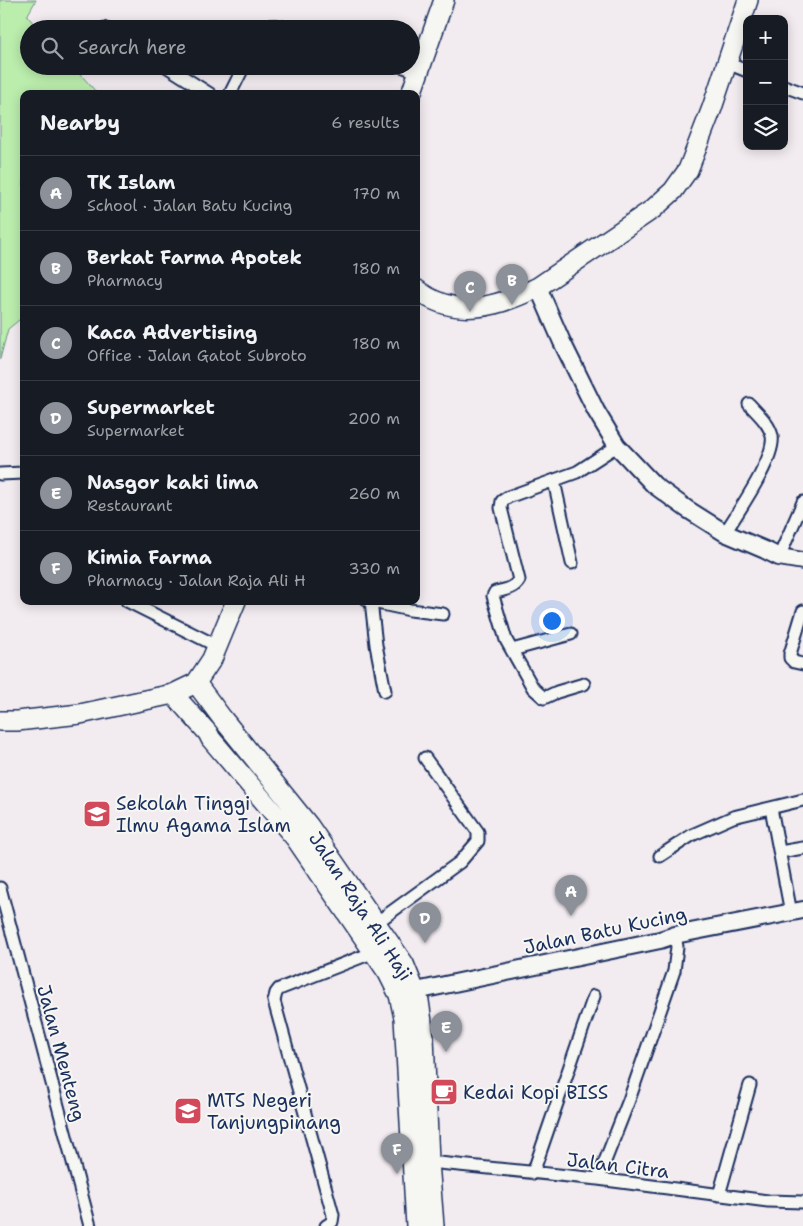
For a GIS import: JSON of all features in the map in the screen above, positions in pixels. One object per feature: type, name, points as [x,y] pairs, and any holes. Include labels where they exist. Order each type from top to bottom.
[{"type":"main road","points":[[420,49],[444,0]]},
{"type":"main road","points":[[420,292],[444,305],[480,308],[521,296],[538,287],[653,209],[673,191],[688,170],[704,132],[748,0]]},
{"type":"main road","points":[[410,75],[411,90]]},
{"type":"main road","points":[[0,720],[17,721],[80,714],[173,694],[196,683],[212,659],[234,605]]},
{"type":"main road","name":"Jalan Raja Ali Haji","points":[[196,683],[309,826],[404,964],[416,991],[413,1016],[424,1036],[429,1162],[434,1226]]},
{"type":"main road","points":[[173,694],[296,839],[388,973],[399,995],[413,1016],[416,1226]]},
{"type":"street","points":[[727,63],[743,69]]},
{"type":"street","points":[[180,75],[204,90]]},
{"type":"street","points":[[232,90],[240,75]]},
{"type":"street","points":[[788,87],[803,92]]},
{"type":"street","points":[[538,287],[562,342],[592,402],[618,446],[654,484],[687,509],[725,533],[779,557],[803,561]]},
{"type":"street","points":[[725,533],[760,475],[773,445],[769,427],[750,404]]},
{"type":"street","points":[[584,684],[544,698],[533,688],[506,640],[493,596],[495,592],[516,585],[519,580],[501,508],[502,501],[508,497],[577,472],[618,446]]},
{"type":"street","points":[[0,474],[20,473]]},
{"type":"street","points":[[554,481],[572,563]]},
{"type":"street","points":[[779,557],[803,502]]},
{"type":"street","points":[[135,605],[217,646]]},
{"type":"street","points":[[372,605],[376,645],[385,691]]},
{"type":"street","points":[[386,605],[443,614]]},
{"type":"street","points":[[803,611],[790,658],[794,662],[803,664]]},
{"type":"street","points":[[512,650],[571,634]]},
{"type":"street","points":[[376,923],[460,862],[478,841],[478,832],[426,758]]},
{"type":"street","points":[[660,856],[692,835],[734,817],[803,800]]},
{"type":"street","points":[[771,808],[780,852],[797,911]]},
{"type":"street","points":[[780,852],[803,848]]},
{"type":"street","name":"Jalan Menteng","points":[[0,888],[90,1226]]},
{"type":"street","name":"Jalan Batu Kucing","points":[[416,991],[797,911]]},
{"type":"street","points":[[598,1179],[629,1100],[674,971],[677,947],[676,935]]},
{"type":"street","points":[[326,1226],[332,1222],[333,1215],[274,1000],[279,989],[374,952]]},
{"type":"street","points":[[533,1173],[594,996]]},
{"type":"street","points":[[719,1195],[750,1085]]},
{"type":"street","name":"Jalan Citra","points":[[429,1162],[598,1179],[768,1201],[803,1202]]},
{"type":"green space","points":[[0,0],[36,0],[27,16],[31,20],[20,20],[20,75],[81,75],[94,90],[20,90],[20,319],[8,329],[0,359]]},
{"type":"place","name":"Berkat Farma Apotek","points":[[512,305]]},
{"type":"place","name":"Kaca Advertising","points":[[470,312]]},
{"type":"place","name":"Sekolah Tinggi Ilmu Agama Islam","points":[[97,814]]},
{"type":"place","name":"TK Islam","points":[[571,916]]},
{"type":"place","name":"Supermarket","points":[[425,943]]},
{"type":"place","name":"Nasgor kaki lima","points":[[446,1052]]},
{"type":"place","name":"Kedai Kopi BISS","points":[[444,1092]]},
{"type":"place","name":"MTS Negeri Tanjungpinang","points":[[188,1111]]},
{"type":"place","name":"Kimia Farma","points":[[397,1174]]}]
